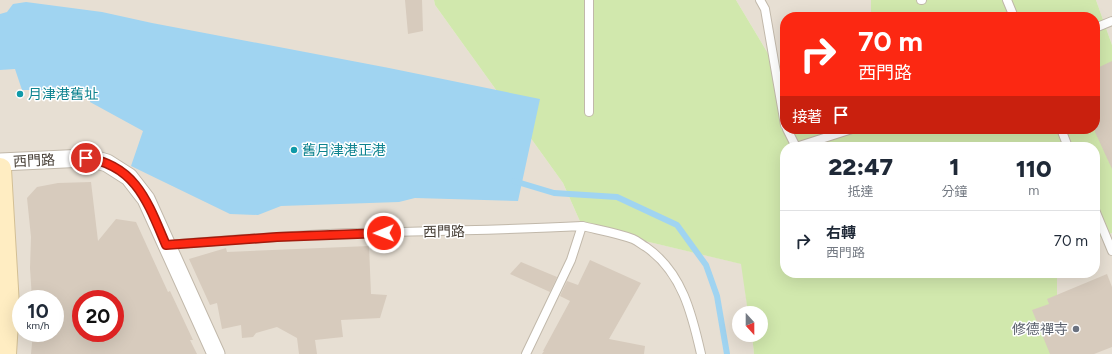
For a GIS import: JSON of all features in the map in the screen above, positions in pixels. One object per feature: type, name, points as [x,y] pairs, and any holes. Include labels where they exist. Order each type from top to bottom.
[{"type":"street","name":"西門路","points":[[0,162],[86,158],[107,163],[129,177],[146,199],[216,354]]},
{"type":"street","points":[[0,169],[8,306],[5,354]]},
{"type":"lane","points":[[589,0],[589,112]]},
{"type":"lane","points":[[760,0],[765,9],[780,96]]},
{"type":"lane","points":[[1007,0],[1012,12]]},
{"type":"lane","points":[[1100,26],[1112,21]]},
{"type":"lane","points":[[812,142],[836,134]]},
{"type":"lane","points":[[1100,222],[1112,251]]},
{"type":"lane","points":[[526,354],[571,260],[582,226]]},
{"type":"lane","name":"西門路","points":[[166,245],[346,234],[505,230],[582,226],[634,240],[656,254],[670,269],[681,288],[692,317],[701,354]]},
{"type":"shaded area","points":[[0,0],[434,0],[435,5],[563,183],[582,226],[742,264],[747,306],[732,306],[732,342],[753,342],[754,354],[0,354]]},
{"type":"shaded area","points":[[736,0],[871,0],[871,12],[780,12],[780,74]]},
{"type":"shaded area","points":[[1096,0],[1112,0],[1112,45]]},
{"type":"shaded area","name":"修德禪寺","points":[[1112,233],[1112,354],[1063,354],[1057,324],[1057,278],[1100,278],[1100,237]]},
{"type":"green space","points":[[434,0],[736,0],[780,74],[780,134],[1100,134],[1100,12],[871,12],[871,0],[1096,0],[1112,45],[1112,233],[1100,237],[1100,142],[780,142],[780,278],[1057,278],[1057,324],[1063,354],[754,354],[753,342],[768,342],[768,306],[747,306],[741,264],[582,226],[563,183],[435,5]]},
{"type":"water","points":[[26,2],[102,12],[540,99],[518,201],[415,198],[399,202],[281,206],[258,215],[230,214],[131,166],[143,131],[90,102],[92,90],[22,90],[15,69],[0,70],[0,14],[7,12],[13,4]]},
{"type":"building","points":[[405,0],[422,0],[423,31],[408,34]]},
{"type":"building","points":[[1112,61],[1112,169],[1096,134],[1100,134],[1100,67]]},
{"type":"building","points":[[91,182],[98,241],[116,219],[136,222],[168,292],[170,291],[193,340],[190,340],[197,354],[31,354],[32,342],[64,342],[64,290],[31,290],[30,268],[31,237],[27,198],[37,187],[58,183]]},
{"type":"building","points":[[369,246],[371,294],[387,295],[380,318],[341,320],[343,337],[315,340],[317,354],[299,354],[297,338],[277,327],[256,333],[253,337],[242,338],[241,325],[222,329],[217,303],[210,305],[189,259],[226,248],[227,252]]},
{"type":"building","points":[[590,260],[641,283],[609,339],[645,346],[644,354],[542,354],[570,301],[560,296],[567,281],[578,285]]},
{"type":"building","points":[[521,262],[557,277],[550,292],[510,274]]},
{"type":"building","name":"修德禪寺","points":[[1107,274],[1112,287],[1112,347],[1094,354],[1050,354],[1032,310],[1049,304],[1047,299]]},
{"type":"waterway","points":[[514,181],[554,193],[617,197],[677,225],[706,265],[717,296],[727,354]]},
{"type":"place","name":"月津港舊址","points":[[20,94]]},
{"type":"place","name":"舊月津港正港","points":[[294,150]]},
{"type":"place","name":"修德禪寺","points":[[1076,329]]},
{"type":"route","points":[[86,158],[107,163],[129,177],[146,199],[166,245],[277,237],[384,233]]}]
